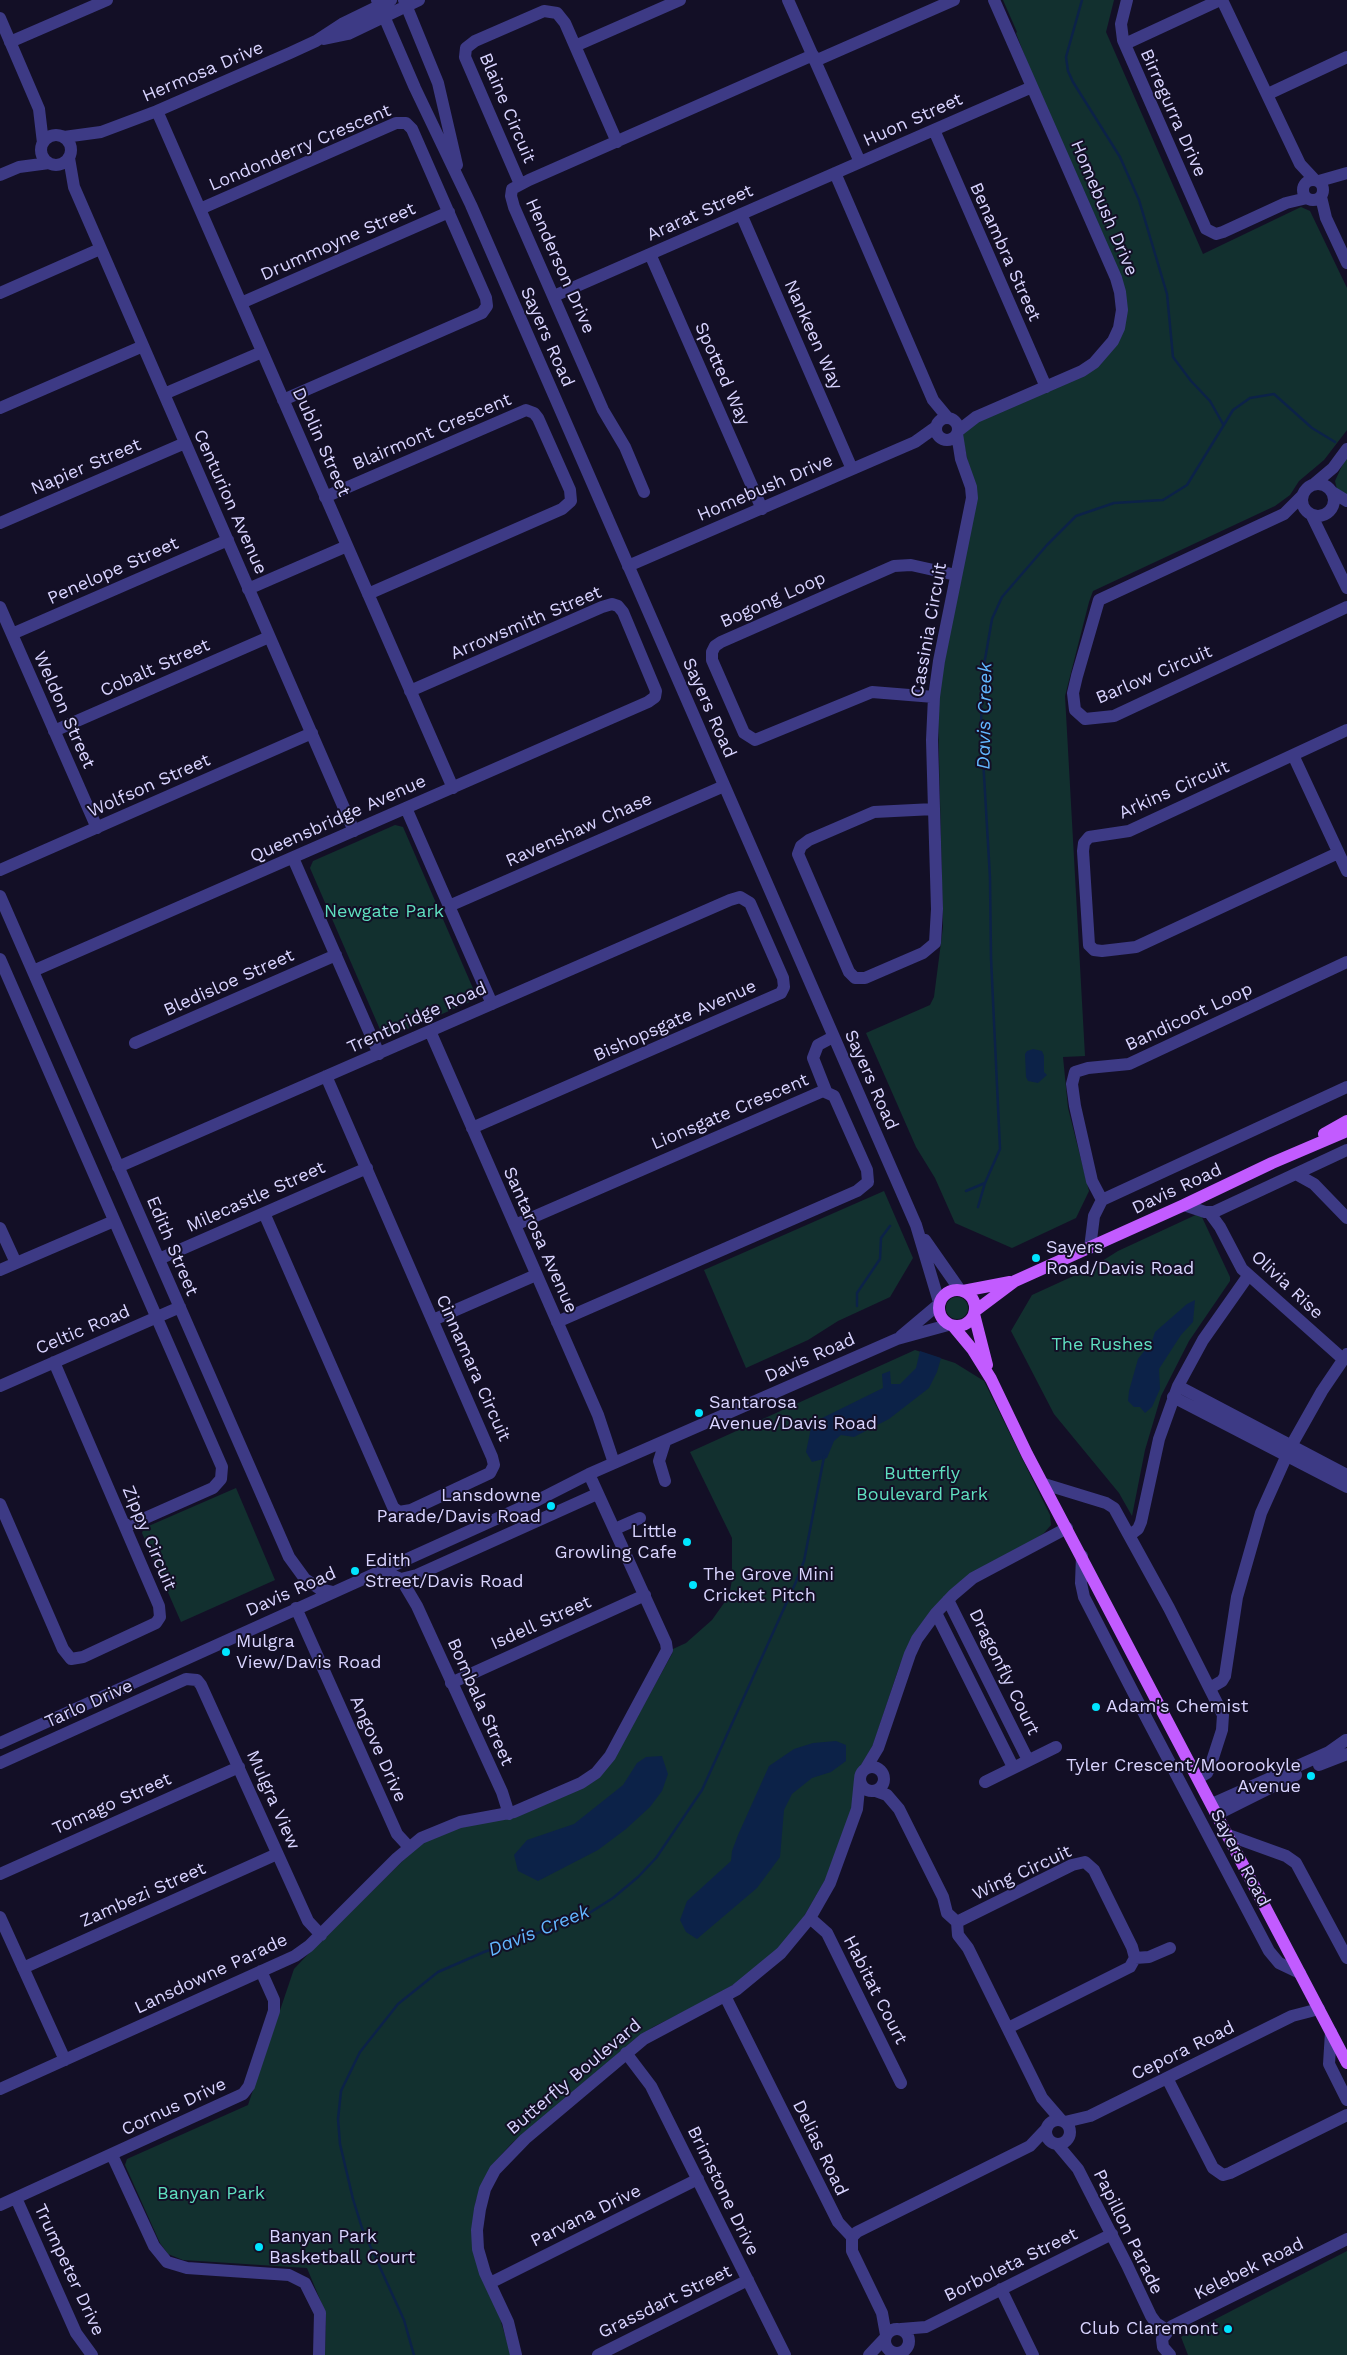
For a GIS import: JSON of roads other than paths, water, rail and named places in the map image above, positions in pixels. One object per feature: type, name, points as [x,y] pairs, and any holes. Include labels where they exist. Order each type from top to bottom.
[{"type":"main road","name":"Davis Road","points":[[1272,1163],[1347,1121]]},
{"type":"main road","name":"Davis Road","points":[[961,1291],[1015,1281],[1184,1206],[1272,1163],[1347,1131]]},
{"type":"main road","name":"Davis Road","points":[[974,1313],[1015,1281]]},
{"type":"main road","points":[[961,1291],[972,1299],[974,1313],[964,1325],[951,1326],[940,1316],[939,1303],[945,1294],[961,1291]]},
{"type":"main road","name":"Sayers Road","points":[[974,1313],[991,1380]]},
{"type":"main road","name":"Sayers Road","points":[[951,1326],[973,1350],[991,1380],[1347,2062]]},
{"type":"street","points":[[10,42],[108,0]]},
{"type":"street","name":"Hermosa Drive","points":[[316,41],[348,34],[384,18],[406,3],[419,0]]},
{"type":"street","points":[[575,46],[680,0]]},
{"type":"street","name":"Huon Street","points":[[788,0],[860,162],[1032,87]]},
{"type":"street","points":[[814,58],[954,0]]},
{"type":"street","name":"Homebush Drive","points":[[628,566],[852,470],[943,428],[976,418],[1089,368],[1105,353],[1119,328],[1122,300],[1116,278],[994,0]]},
{"type":"street","name":"Birregurra Drive","points":[[1127,0],[1122,24],[1125,44],[1204,226],[1212,233],[1223,232],[1313,190]]},
{"type":"street","points":[[1125,44],[1221,0],[1268,94],[1347,263]]},
{"type":"street","name":"Hermosa Drive","points":[[63,136],[101,132],[157,111],[316,41],[382,2]]},
{"type":"street","name":"Sayers Road","points":[[382,2],[384,18],[470,206],[916,1225],[939,1263],[961,1291]]},
{"type":"street","name":"Sayers Road","points":[[406,3],[438,83],[456,163],[470,206]]},
{"type":"street","name":"Blaine Circuit","points":[[520,184],[466,61],[465,52],[470,44],[475,41],[548,10],[557,12],[562,18],[575,46],[617,142]]},
{"type":"street","points":[[0,18],[39,108],[70,142],[70,155],[64,163],[19,167],[0,175]]},
{"type":"street","points":[[1268,94],[1347,57]]},
{"type":"street","name":"Henderson Drive","points":[[644,492],[625,447],[603,410],[512,200],[512,190],[520,184],[814,58]]},
{"type":"street","points":[[39,108],[42,154],[51,164]]},
{"type":"street","name":"Dublin Street","points":[[157,111],[453,788]]},
{"type":"street","name":"Londonderry Crescent","points":[[200,209],[401,122],[408,124],[412,129],[449,212],[486,298],[485,310],[283,400]]},
{"type":"street","name":"Benambra Street","points":[[934,130],[1046,387]]},
{"type":"street","name":"Hermosa Drive","points":[[70,155],[101,132]]},
{"type":"street","points":[[19,167],[53,135],[63,136]]},
{"type":"street","name":"Centurion Avenue","points":[[70,155],[74,188],[354,831]]},
{"type":"street","name":"Ararat Street","points":[[554,296],[860,162]]},
{"type":"street","name":"Centurion Avenue","points":[[51,164],[74,188]]},
{"type":"street","points":[[835,174],[933,400],[943,428]]},
{"type":"street","points":[[1313,190],[1344,175]]},
{"type":"street","name":"Drummoyne Street","points":[[241,303],[449,212]]},
{"type":"street","name":"Nankeen Way","points":[[741,214],[852,470]]},
{"type":"street","points":[[0,293],[100,249]]},
{"type":"street","name":"Spotted Way","points":[[650,254],[762,509]]},
{"type":"street","points":[[0,408],[143,346]]},
{"type":"street","points":[[164,394],[262,352]]},
{"type":"street","name":"Blairmont Crescent","points":[[325,497],[526,410],[537,415],[571,494],[571,501],[566,506],[368,594]]},
{"type":"street","name":"Homebush Drive","points":[[943,428],[952,439],[976,418]]},
{"type":"street","name":"Cassinia Circuit","points":[[934,809],[874,812],[809,840],[801,846],[799,858],[849,972],[855,978],[869,976],[923,953],[935,943],[938,909],[932,740],[934,697],[939,661],[972,498],[970,481],[961,459],[943,428]]},
{"type":"street","name":"Cassinia Circuit","points":[[957,433],[961,459]]},
{"type":"street","name":"Napier Street","points":[[0,523],[185,443]]},
{"type":"street","points":[[1347,449],[1333,468],[1306,489],[1302,496],[1303,506],[1310,514],[1327,543],[1347,588]]},
{"type":"street","points":[[1327,543],[1330,510],[1334,500],[1331,491],[1333,468]]},
{"type":"street","points":[[1314,484],[1323,484],[1347,501]]},
{"type":"street","name":"Barlow Circuit","points":[[1302,496],[1284,514],[1098,600],[1074,687],[1076,713],[1082,718],[1089,720],[1114,716],[1347,607]]},
{"type":"street","points":[[1310,514],[1322,516],[1330,510],[1347,506]]},
{"type":"street","name":"Barlow Circuit","points":[[1284,514],[1310,514]]},
{"type":"street","name":"Penelope Street","points":[[12,634],[228,540]]},
{"type":"street","points":[[248,588],[347,546]]},
{"type":"street","name":"Bogong Loop","points":[[934,697],[872,692],[755,740],[744,733],[712,660],[712,652],[714,646],[721,642],[894,566],[906,564],[956,575]]},
{"type":"street","name":"Arrowsmith Street","points":[[410,691],[612,604],[618,606],[623,612],[656,688],[655,697]]},
{"type":"street","name":"Weldon Street","points":[[0,607],[96,828]]},
{"type":"street","name":"Cobalt Street","points":[[54,731],[269,637]]},
{"type":"street","name":"Queensbridge Avenue","points":[[33,971],[453,788],[648,702],[655,697]]},
{"type":"street","name":"Arkins Circuit","points":[[1338,853],[1136,947],[1102,952],[1094,950],[1090,945],[1082,851],[1086,840],[1092,836],[1129,831],[1347,730]]},
{"type":"street","name":"Wolfson Street","points":[[0,870],[312,734]]},
{"type":"street","points":[[1293,755],[1347,871]]},
{"type":"street","name":"Ravenshaw Chase","points":[[449,906],[724,786]]},
{"type":"street","points":[[406,808],[492,1004]]},
{"type":"street","points":[[293,858],[379,1054]]},
{"type":"street","name":"Edith Street","points":[[0,896],[288,1557],[305,1579],[320,1589],[333,1592]]},
{"type":"street","name":"Bishopsgate Avenue","points":[[472,1128],[780,993],[784,987],[783,978],[750,903],[740,897],[730,900]]},
{"type":"street","name":"Trentbridge Road","points":[[118,1167],[730,900]]},
{"type":"street","name":"Bledisloe Street","points":[[136,1043],[336,955]]},
{"type":"street","points":[[0,960],[222,1467],[221,1479],[212,1488],[125,1527]]},
{"type":"street","name":"Bandicoot Loop","points":[[1102,1200],[1094,1187],[1075,1106],[1072,1084],[1075,1072],[1088,1068],[1129,1064],[1347,962]]},
{"type":"street","name":"Santarosa Avenue","points":[[430,1031],[598,1415],[614,1464]]},
{"type":"street","points":[[826,1091],[813,1058],[818,1045],[833,1037]]},
{"type":"street","name":"Cinnamara Circuit","points":[[264,1212],[391,1503],[399,1512],[411,1510],[487,1476],[492,1471],[494,1465],[326,1076]]},
{"type":"street","points":[[1090,1248],[1094,1216],[1102,1200],[1347,1087]]},
{"type":"street","name":"Lionsgate Crescent","points":[[515,1225],[812,1095],[826,1091],[832,1093],[836,1099],[867,1170],[869,1178],[867,1185],[857,1191],[557,1322]]},
{"type":"street","points":[[1184,1206],[1209,1212],[1223,1209],[1347,1150]]},
{"type":"street","name":"Bandicoot Loop","points":[[1090,1166],[1101,1185],[1116,1194]]},
{"type":"street","points":[[1312,1166],[1314,1184]]},
{"type":"street","name":"Milecastle Street","points":[[159,1259],[367,1168]]},
{"type":"street","points":[[1296,1174],[1314,1184],[1347,1218]]},
{"type":"street","points":[[1220,1227],[1223,1209]]},
{"type":"street","name":"Olivia Rise","points":[[1209,1212],[1220,1227],[1237,1263],[1248,1276],[1345,1357]]},
{"type":"street","points":[[0,1270],[114,1221]]},
{"type":"street","name":"Sayers Road","points":[[916,1225],[939,1303]]},
{"type":"street","points":[[0,1228],[16,1264]]},
{"type":"street","points":[[433,1320],[536,1275]]},
{"type":"street","points":[[1130,1535],[1138,1529],[1141,1522],[1159,1439],[1175,1392],[1203,1340],[1248,1276]]},
{"type":"street","points":[[897,1339],[939,1303]]},
{"type":"street","name":"Celtic Road","points":[[1,1383],[180,1308]]},
{"type":"street","points":[[897,1339],[951,1326]]},
{"type":"street","name":"Davis Road","points":[[0,1743],[296,1608],[382,1571],[588,1474],[665,1442],[897,1339]]},
{"type":"street","points":[[1210,1688],[1219,1684],[1225,1676],[1237,1598],[1249,1551],[1262,1513],[1288,1450],[1322,1391],[1345,1357]]},
{"type":"street","name":"Zippy Circuit","points":[[0,1504],[63,1649],[71,1659],[83,1657],[152,1626],[160,1618],[159,1606],[54,1362]]},
{"type":"street","points":[[1175,1392],[1288,1450],[1347,1475]]},
{"type":"street","points":[[665,1442],[659,1461],[665,1481]]},
{"type":"street","points":[[1288,1450],[1347,1487]]},
{"type":"street","name":"Lansdowne Parade","points":[[0,2089],[295,1956],[321,1935],[409,1847],[427,1834],[460,1822],[509,1814],[589,1778],[610,1756],[667,1650],[666,1643],[645,1595],[588,1474]]},
{"type":"street","points":[[1044,1484],[1111,1506],[1118,1512],[1221,1708],[1224,1722],[1211,1764],[1206,1773],[1198,1778]]},
{"type":"street","points":[[382,1571],[400,1579],[417,1575],[598,1494]]},
{"type":"street","points":[[615,1529],[640,1518]]},
{"type":"street","name":"Butterfly Boulevard","points":[[516,2355],[508,2322],[480,2259],[477,2230],[482,2198],[495,2170],[514,2149],[626,2053],[661,2028],[726,1996],[765,1969],[786,1947],[810,1918],[835,1872],[857,1808],[863,1774],[878,1748],[910,1654],[917,1639],[948,1600],[981,1573],[1067,1528]]},
{"type":"street","name":"Sayers Road","points":[[1082,1556],[1081,1582],[1084,1597],[1148,1721],[1269,1952],[1279,1963],[1300,1973]]},
{"type":"street","name":"Bombala Street","points":[[417,1575],[414,1590],[417,1606]]},
{"type":"street","name":"Bombala Street","points":[[400,1579],[417,1606],[509,1814]]},
{"type":"street","name":"Isdell Street","points":[[452,1683],[645,1595]]},
{"type":"street","name":"Dragonfly Court","points":[[948,1600],[1028,1760]]},
{"type":"street","name":"Angove Drive","points":[[296,1608],[397,1834],[409,1847]]},
{"type":"street","name":"Dragonfly Court","points":[[936,1613],[1013,1767]]},
{"type":"street","name":"Tarlo Drive","points":[[0,1763],[186,1679],[194,1679]]},
{"type":"street","name":"Mulgra View","points":[[194,1679],[201,1684],[308,1921],[321,1935]]},
{"type":"street","points":[[1215,1809],[1347,1742]]},
{"type":"street","name":"Dragonfly Court","points":[[985,1782],[1056,1747]]},
{"type":"street","name":"Butterfly Boulevard","points":[[878,1748],[883,1775]]},
{"type":"street","points":[[1215,1809],[1347,1754]]},
{"type":"street","name":"Tomago Street","points":[[0,1874],[238,1767]]},
{"type":"street","points":[[899,1809],[887,1795],[866,1790],[863,1774],[876,1767],[894,1792],[899,1809],[943,1897],[947,1913],[960,1921],[958,1935],[968,1948],[1042,2098],[1047,2136],[1055,2143]]},
{"type":"street","points":[[875,1791],[882,1786],[883,1775]]},
{"type":"street","name":"Butterfly Boulevard","points":[[857,1808],[875,1791]]},
{"type":"street","name":"Sayers Road","points":[[1228,1835],[1292,1859],[1341,1934],[1347,1958]]},
{"type":"street","name":"Zambezi Street","points":[[23,1968],[278,1854]]},
{"type":"street","name":"Wing Circuit","points":[[960,1921],[1072,1865],[1085,1862],[1094,1870],[1132,1947],[1135,1958]]},
{"type":"street","points":[[0,1917],[65,2060]]},
{"type":"street","name":"Habitat Court","points":[[810,1918],[827,1934],[901,2083]]},
{"type":"street","points":[[1008,2028],[1125,1969],[1132,1965],[1135,1958],[1149,1957],[1170,1948]]},
{"type":"street","name":"Cornus Drive","points":[[0,2205],[233,2101],[246,2091],[274,2011],[274,2000],[261,1972]]},
{"type":"street","name":"Delias Road","points":[[726,1996],[838,2222],[852,2238],[852,2251],[882,2313],[885,2336]]},
{"type":"street","name":"Cepora Road","points":[[1063,2121],[1090,2116],[1316,2004]]},
{"type":"street","points":[[1331,2032],[1329,2064],[1347,2100]]},
{"type":"street","name":"Brimstone Drive","points":[[626,2053],[651,2086],[784,2353]]},
{"type":"street","points":[[1167,2078],[1213,2168],[1223,2175],[1347,2115]]},
{"type":"street","points":[[852,2238],[857,2232],[1030,2146],[1063,2143],[1070,2135],[1069,2127],[1042,2098]]},
{"type":"street","name":"Cepora Road","points":[[1070,2135],[1090,2116]]},
{"type":"street","points":[[1030,2146],[1053,2121],[1063,2121]]},
{"type":"street","name":"Papillon Parade","points":[[1070,2135],[1078,2169]]},
{"type":"street","name":"Papillon Parade","points":[[1055,2143],[1078,2169],[1112,2234],[1151,2316],[1156,2323],[1168,2331]]},
{"type":"street","points":[[112,2155],[154,2246],[167,2262],[187,2268],[289,2275],[306,2283],[320,2313],[319,2355]]},
{"type":"street","name":"Parvana Drive","points":[[490,2283],[698,2180]]},
{"type":"street","name":"Trumpeter Drive","points":[[16,2198],[76,2333],[92,2355]]},
{"type":"street","name":"Borboleta Street","points":[[901,2329],[926,2327],[1112,2234]]},
{"type":"street","name":"Kelebek Road","points":[[1168,2331],[1172,2326],[1347,2239]]},
{"type":"street","name":"Grassdart Street","points":[[598,2355],[748,2280]]},
{"type":"street","points":[[1001,2289],[1033,2355]]},
{"type":"street","name":"Delias Road","points":[[882,2313],[901,2329]]},
{"type":"street","name":"Borboleta Street","points":[[909,2348],[926,2327]]},
{"type":"street","points":[[893,2329],[901,2329],[907,2334],[909,2348],[904,2351],[870,2355],[893,2329]]},
{"type":"street","points":[[1168,2331],[1169,2354]]},
{"type":"street","points":[[885,2336],[886,2347],[893,2353]]},
{"type":"water","points":[[1033,1049],[1042,1051],[1044,1056],[1044,1072],[1047,1075],[1038,1083],[1028,1081],[1026,1077],[1025,1054]]},
{"type":"water","points":[[1195,1300],[1193,1322],[1181,1335],[1159,1369],[1160,1389],[1152,1407],[1145,1413],[1140,1407],[1134,1407],[1128,1401],[1138,1359],[1152,1341],[1155,1332],[1187,1304]]},
{"type":"water","points":[[920,1351],[941,1358],[929,1388],[889,1419],[854,1437],[841,1435],[834,1441],[827,1458],[812,1462],[806,1452],[812,1423],[883,1388],[882,1374],[890,1371],[891,1384],[900,1384],[916,1368]]},
{"type":"water","points":[[836,1741],[846,1745],[846,1761],[831,1772],[812,1778],[792,1794],[784,1810],[780,1857],[757,1888],[697,1939],[686,1932],[680,1920],[687,1901],[731,1861],[732,1851],[738,1835],[769,1766],[794,1749],[813,1743]]},
{"type":"water","points":[[662,1756],[668,1774],[662,1791],[650,1807],[626,1829],[598,1850],[538,1881],[518,1871],[514,1855],[527,1840],[574,1824],[623,1785],[637,1763],[646,1757]]},
{"type":"waterway","points":[[1082,0],[1066,57],[1068,71],[1120,157],[1139,200],[1167,294],[1173,357],[1191,381],[1210,401],[1223,424]]},
{"type":"waterway","name":"Davis Creek","points":[[978,1207],[985,1183],[1000,1149],[991,958],[990,878],[981,724],[983,671],[992,619],[1002,597],[1047,545],[1076,516],[1114,503],[1163,500],[1187,485],[1233,410],[1250,398],[1274,394],[1312,428],[1335,442]]},
{"type":"waterway","name":"Davis Creek","points":[[966,1191],[985,1183]]},
{"type":"waterway","name":"Davis Creek","points":[[857,1306],[857,1293],[880,1259],[881,1238],[890,1226]]},
{"type":"waterway","name":"Davis Creek","points":[[414,2355],[404,2320],[362,2228],[353,2199],[340,2144],[338,2119],[341,2091],[360,2052],[398,2004],[438,1972],[484,1952],[583,1917],[613,1898],[638,1877],[656,1858],[702,1790],[795,1584],[804,1561],[824,1457]]},
{"type":"place","name":"Sayers Road/Davis Road","points":[[1036,1258]]},
{"type":"place","name":"Santarosa Avenue/Davis Road","points":[[699,1413]]},
{"type":"place","name":"Lansdowne Parade/Davis Road","points":[[551,1506]]},
{"type":"place","name":"Little Growling Cafe","points":[[687,1542]]},
{"type":"place","name":"Edith Street/Davis Road","points":[[355,1571]]},
{"type":"place","name":"The Grove Mini Cricket Pitch","points":[[693,1585]]},
{"type":"place","name":"Mulgra View/Davis Road","points":[[226,1652]]},
{"type":"place","name":"Adam's Chemist","points":[[1096,1707]]},
{"type":"place","name":"Tyler Crescent/Moorookyle Avenue","points":[[1311,1776]]},
{"type":"place","name":"Banyan Park Basketball Court","points":[[259,2247]]},
{"type":"place","name":"Club Claremont","points":[[1228,2329]]},
{"type":"park label","name":"Newgate Park","points":[[384,912]]},
{"type":"park label","name":"The Rushes","points":[[1102,1345]]},
{"type":"park label","name":"Butterfly Boulevard Park","points":[[922,1484]]},
{"type":"park label","name":"Banyan Park","points":[[211,2194]]}]
